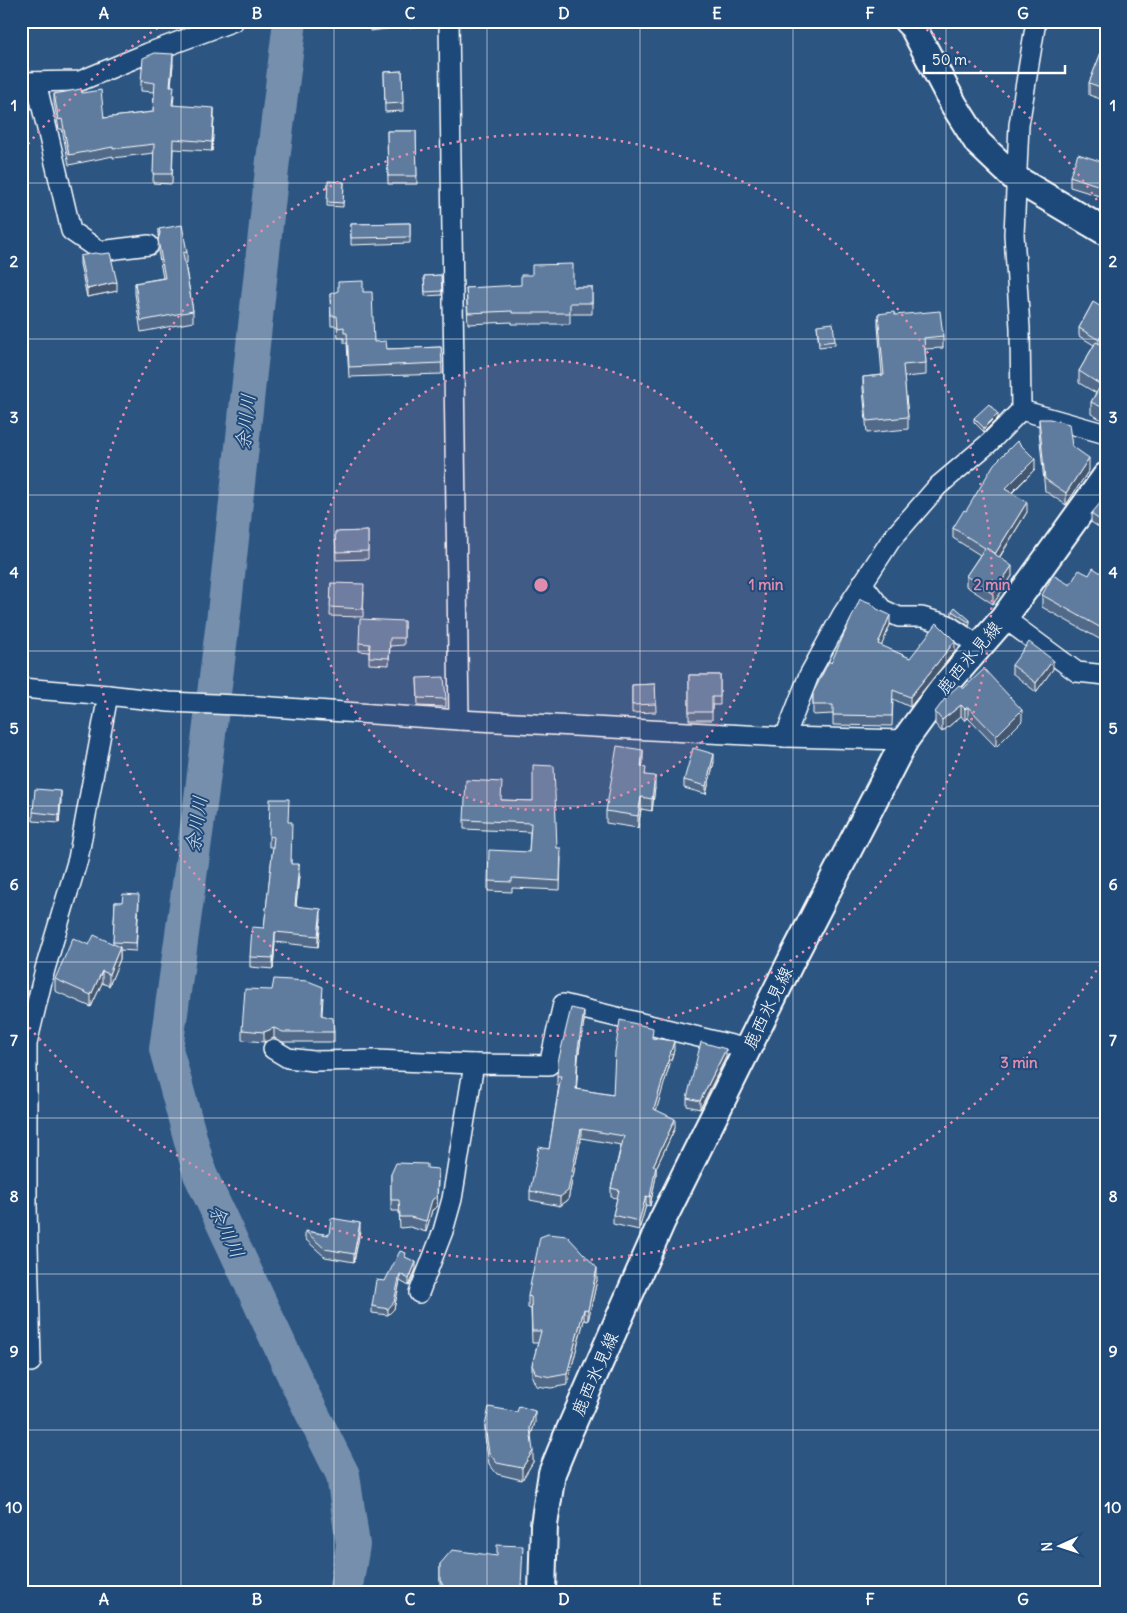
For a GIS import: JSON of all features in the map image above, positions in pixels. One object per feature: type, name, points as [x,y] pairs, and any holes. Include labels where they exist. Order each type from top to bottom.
[{"type":"main road","points":[[907,21],[913,27],[954,106],[978,143],[1016,179],[1106,232]]},
{"type":"main road","name":"鹿西氷見線","points":[[542,1592],[544,1525],[552,1473],[662,1221],[748,1049],[905,740],[942,689],[1004,618],[1106,476]]},
{"type":"street","points":[[149,245],[100,251],[71,231],[29,82],[80,81],[234,21]]},
{"type":"street","points":[[449,21],[459,720]]},
{"type":"street","points":[[785,737],[809,675],[842,615],[891,540],[938,486],[989,443],[1022,410],[1020,328],[1014,234],[1019,125],[1036,21]]},
{"type":"street","points":[[1022,410],[1106,434]]},
{"type":"street","points":[[862,583],[882,609],[899,617],[922,617],[946,624],[979,646]]},
{"type":"street","points":[[1004,618],[1077,672],[1106,675]]},
{"type":"street","points":[[21,688],[169,702],[258,706],[459,720],[785,737],[905,740]]},
{"type":"street","points":[[31,1362],[24,1220],[27,1044],[45,969],[78,859],[108,695]]},
{"type":"street","points":[[273,1049],[288,1058],[313,1061],[375,1060],[548,1065],[563,1004],[748,1049]]},
{"type":"street","points":[[419,1293],[443,1232],[452,1199],[474,1064]]},
{"type":"building","points":[[1106,40],[1106,89],[1089,83]]},
{"type":"building","points":[[155,53],[173,54],[170,86],[174,86],[172,105],[214,108],[212,142],[173,139],[172,174],[153,174],[154,144],[113,149],[113,147],[69,155],[62,119],[59,120],[54,94],[81,89],[82,93],[101,90],[104,118],[153,112],[155,83],[141,81],[143,58]]},
{"type":"building","points":[[402,71],[403,103],[385,104],[384,72]]},
{"type":"building","points":[[21,114],[23,143],[21,143]]},
{"type":"building","points":[[387,131],[416,131],[417,176],[388,176]]},
{"type":"building","points":[[1078,154],[1106,163],[1106,188],[1070,176]]},
{"type":"building","points":[[328,181],[344,182],[343,203],[327,202]]},
{"type":"building","points":[[410,223],[410,237],[351,238],[351,224]]},
{"type":"building","points":[[182,225],[187,252],[183,253],[193,311],[141,321],[135,283],[165,278],[158,240],[159,229]]},
{"type":"building","points":[[110,253],[117,282],[87,289],[80,256]]},
{"type":"building","points":[[573,264],[573,287],[592,287],[592,303],[570,303],[570,313],[512,313],[512,311],[468,313],[466,288],[521,285],[521,275],[532,275],[532,265]]},
{"type":"building","points":[[441,275],[442,291],[425,292],[424,276]]},
{"type":"building","points":[[363,281],[363,292],[372,292],[374,342],[386,341],[387,349],[441,347],[442,363],[349,367],[347,333],[344,333],[344,327],[338,328],[337,316],[331,316],[330,294],[338,291],[338,282]]},
{"type":"building","points":[[1093,302],[1106,310],[1106,327],[1099,340],[1079,328]]},
{"type":"building","points":[[940,311],[943,336],[924,338],[926,363],[903,365],[908,417],[867,421],[863,377],[884,375],[878,314],[894,312],[895,315]]},
{"type":"building","points":[[833,323],[835,341],[819,343],[817,325]]},
{"type":"building","points":[[1096,342],[1106,347],[1106,409],[1091,402],[1101,385],[1079,371]]},
{"type":"building","points":[[989,404],[998,414],[984,428],[974,418]]},
{"type":"building","points":[[1039,419],[1050,419],[1069,424],[1072,446],[1089,458],[1066,493],[1045,479]]},
{"type":"building","points":[[1017,441],[1035,459],[1005,489],[1027,502],[995,554],[986,548],[1012,566],[993,594],[966,576],[985,548],[953,528],[964,510],[966,511],[994,464]]},
{"type":"building","points":[[1102,501],[1106,504],[1106,524],[1091,514]]},
{"type":"building","points":[[368,531],[368,551],[336,552],[335,532]]},
{"type":"building","points":[[1093,568],[1106,576],[1106,624],[1103,629],[1042,595],[1053,575],[1070,585],[1079,570],[1089,575]]},
{"type":"building","points":[[331,583],[364,584],[363,609],[330,607]]},
{"type":"building","points":[[860,599],[871,603],[877,609],[890,615],[878,644],[910,658],[937,623],[955,641],[910,697],[893,690],[892,716],[833,715],[833,705],[813,705],[813,693],[829,661],[831,663]]},
{"type":"building","points":[[955,607],[970,620],[969,622],[952,611]]},
{"type":"building","points":[[360,619],[404,621],[404,638],[390,638],[389,658],[369,657],[370,644],[359,643]]},
{"type":"building","points":[[1029,642],[1053,660],[1036,683],[1012,665]]},
{"type":"building","points":[[984,669],[1022,710],[996,736],[968,707],[965,709],[961,705],[942,720],[935,712],[947,696],[959,685],[963,689]]},
{"type":"building","points":[[689,675],[720,675],[720,697],[712,697],[712,712],[689,712]]},
{"type":"building","points":[[444,677],[446,699],[418,698],[417,678]]},
{"type":"building","points":[[655,684],[656,704],[632,705],[632,685]]},
{"type":"building","points":[[617,746],[643,750],[641,767],[646,768],[645,775],[655,776],[652,799],[641,797],[638,816],[606,811]]},
{"type":"building","points":[[693,748],[714,754],[706,786],[684,780]]},
{"type":"building","points":[[533,765],[554,766],[557,848],[561,848],[560,881],[512,878],[512,882],[488,881],[489,850],[529,852],[531,823],[464,820],[466,780],[502,782],[501,800],[533,801]]},
{"type":"building","points":[[35,789],[61,791],[59,815],[33,812]]},
{"type":"building","points":[[270,799],[289,799],[288,822],[292,822],[291,864],[299,864],[295,906],[321,909],[318,936],[275,932],[273,958],[250,957],[252,927],[264,928],[274,837],[269,836]]},
{"type":"building","points":[[123,894],[139,895],[136,943],[113,942],[115,902],[122,902]]},
{"type":"building","points":[[94,935],[120,947],[109,974],[102,971],[91,995],[55,979],[73,938],[89,945]]},
{"type":"building","points":[[274,979],[308,981],[323,987],[321,1015],[333,1018],[334,1032],[283,1032],[274,1028],[264,1032],[242,1030],[245,989],[272,990]]},
{"type":"building","points":[[571,1008],[584,1011],[578,1049],[576,1089],[613,1095],[615,1052],[620,1020],[653,1028],[652,1038],[674,1041],[654,1109],[675,1119],[653,1166],[656,1166],[650,1197],[646,1196],[639,1221],[613,1215],[619,1190],[611,1188],[624,1136],[581,1129],[568,1191],[560,1197],[530,1191],[539,1147],[549,1149],[561,1076],[557,1076],[558,1062]]},
{"type":"building","points":[[701,1042],[726,1049],[700,1101],[687,1098]]},
{"type":"building","points":[[396,1163],[427,1164],[427,1168],[438,1169],[437,1196],[432,1200],[426,1221],[410,1217],[400,1217],[399,1200],[391,1200],[391,1174]]},
{"type":"building","points":[[331,1218],[360,1223],[354,1254],[325,1249],[305,1231],[329,1235]]},
{"type":"building","points":[[548,1234],[567,1236],[597,1268],[588,1310],[584,1309],[567,1374],[551,1377],[536,1374],[532,1365],[541,1331],[532,1331],[531,1297],[528,1296],[540,1237]]},
{"type":"building","points":[[400,1251],[406,1253],[405,1257],[416,1262],[409,1279],[400,1274],[394,1302],[388,1309],[372,1306],[376,1280],[385,1281]]},
{"type":"building","points":[[519,1406],[535,1411],[530,1428],[533,1451],[522,1468],[497,1463],[489,1453],[485,1426],[489,1407],[517,1412]]},
{"type":"building","points":[[497,1545],[523,1546],[521,1586],[523,1586],[523,1592],[447,1592],[440,1580],[440,1564],[452,1550],[497,1556]]},
{"type":"waterway","name":"余川川","points":[[290,21],[224,613],[201,798],[166,1049],[200,1174],[302,1393],[343,1475],[353,1545],[345,1592]]}]
